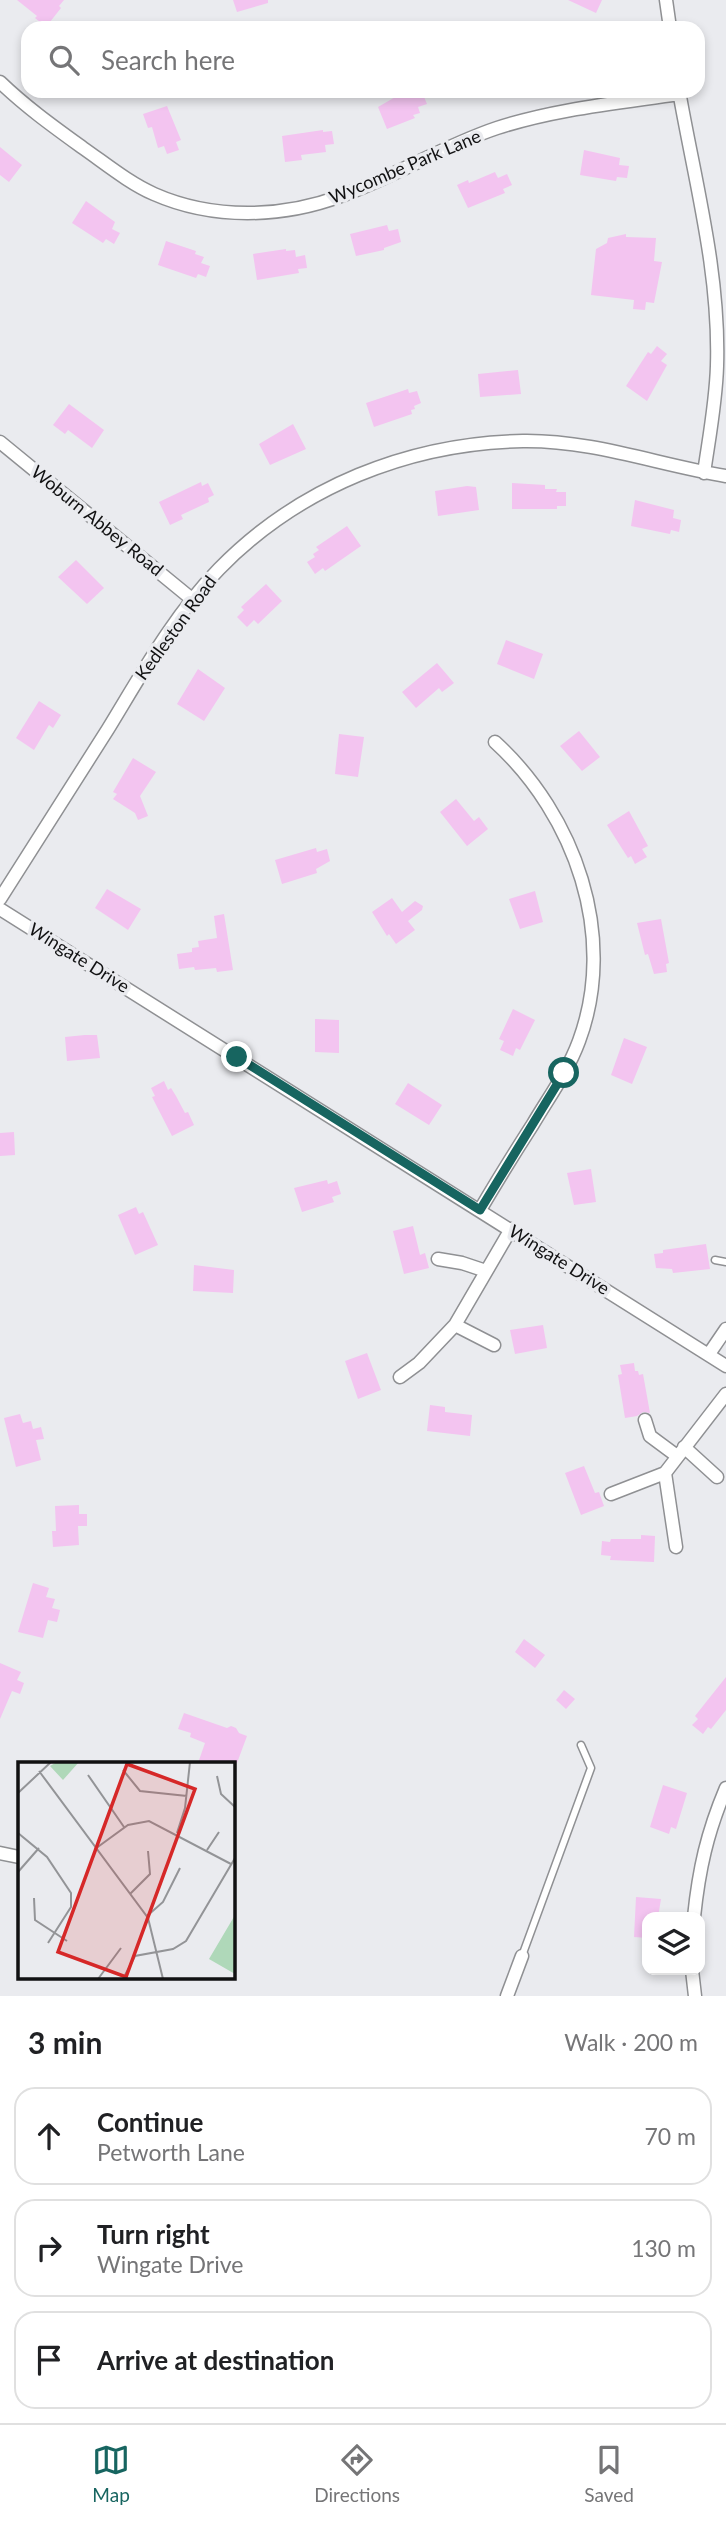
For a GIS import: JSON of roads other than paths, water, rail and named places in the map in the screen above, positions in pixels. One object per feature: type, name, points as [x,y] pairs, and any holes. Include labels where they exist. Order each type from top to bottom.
[{"type":"street","points":[[666,0],[669,21]]},
{"type":"street","name":"Wycombe Park Lane","points":[[0,82],[24,105],[58,130],[131,181],[155,194],[218,211],[264,213],[301,209],[339,197],[378,182],[436,153],[528,118],[649,98]]},
{"type":"street","points":[[680,98],[704,213],[715,307],[717,367],[704,473]]},
{"type":"street","name":"Kedleston Road","points":[[0,899],[142,673],[193,600],[220,568],[262,531],[307,500],[354,475],[407,457],[460,445],[525,441],[574,445],[726,476]]},
{"type":"street","name":"Woburn Abbey Road","points":[[0,442],[193,600]]},
{"type":"street","points":[[480,1210],[564,1073],[579,1041],[591,999],[594,954],[590,916],[582,882],[562,830],[548,804],[515,761],[495,742]]},
{"type":"street","name":"Wingate Drive","points":[[0,909],[726,1366]]},
{"type":"street","points":[[400,1377],[419,1363],[455,1325],[511,1229]]},
{"type":"street","points":[[438,1259],[462,1262],[486,1271]]},
{"type":"street","points":[[455,1325],[494,1345]]},
{"type":"street","points":[[709,1354],[726,1329]]},
{"type":"street","points":[[611,1494],[665,1473],[726,1394]]},
{"type":"street","points":[[645,1420],[650,1436],[680,1451],[717,1477]]},
{"type":"street","points":[[665,1473],[676,1547]]},
{"type":"street","points":[[695,1912],[705,1841],[726,1788]]},
{"type":"street","points":[[0,1853],[18,1857]]},
{"type":"street","points":[[507,1996],[522,1956]]},
{"type":"street","points":[[693,1975],[695,1996]]},
{"type":"lane","points":[[715,1260],[726,1262]]},
{"type":"lane","points":[[522,1956],[591,1769],[581,1745]]}]
